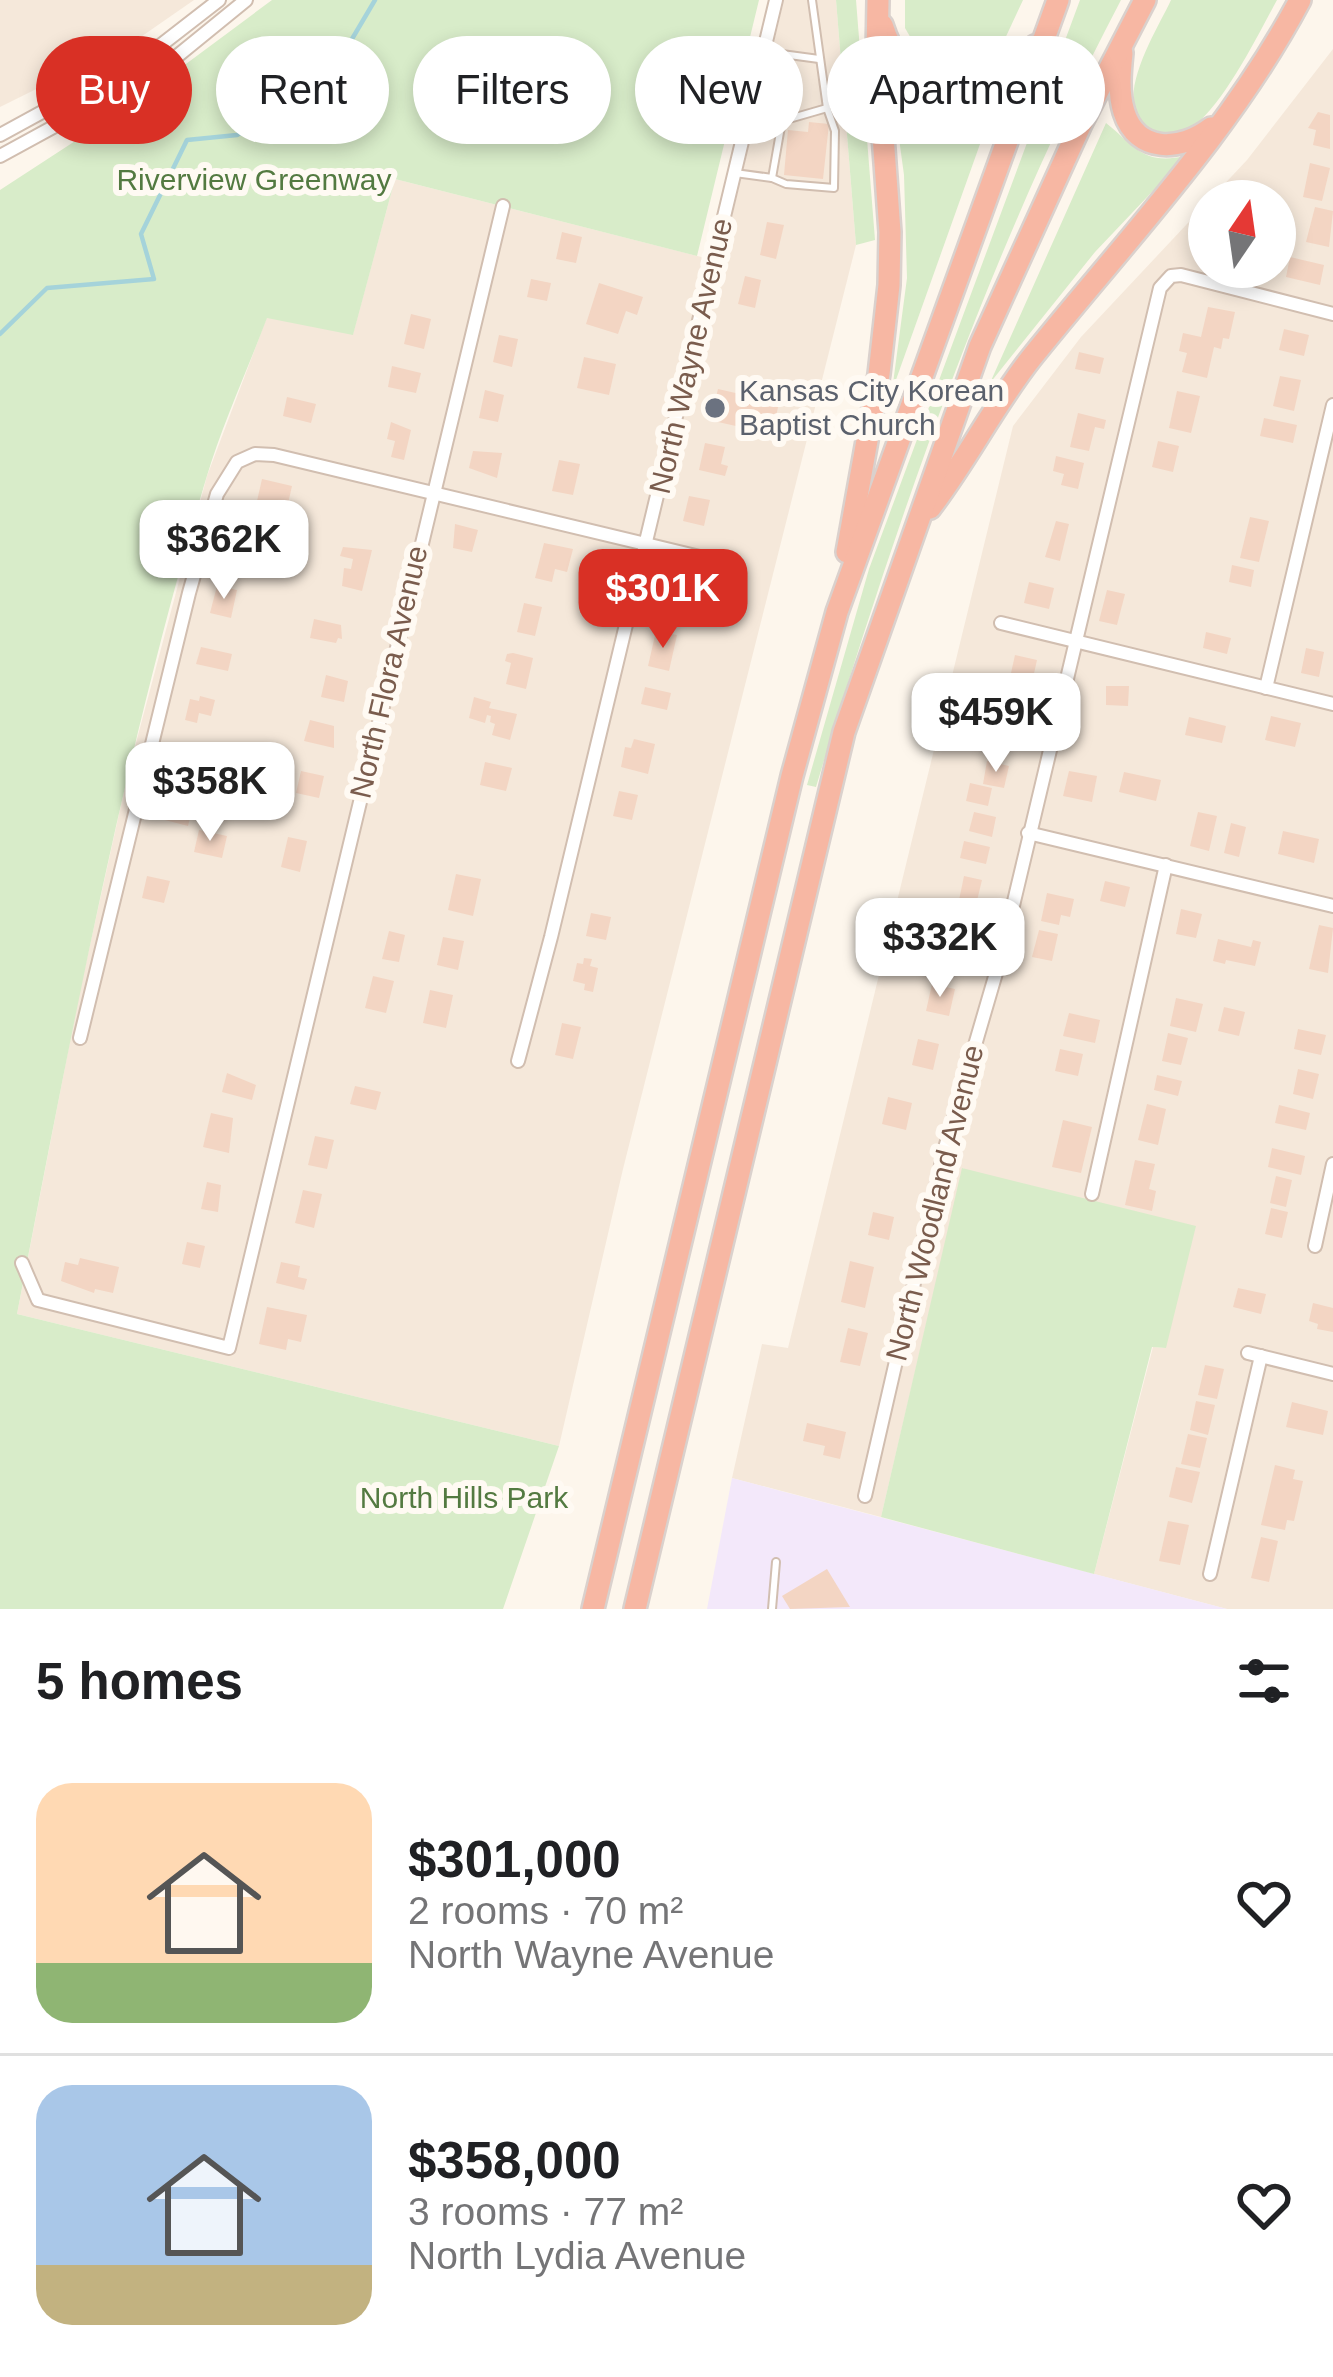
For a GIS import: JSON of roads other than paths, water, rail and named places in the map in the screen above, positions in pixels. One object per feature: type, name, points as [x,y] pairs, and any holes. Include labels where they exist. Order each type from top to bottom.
[{"type":"highway","points":[[836,612],[1058,0]]},
{"type":"highway","points":[[635,1609],[844,732],[980,346],[1081,124],[1145,0]]},
{"type":"highway","points":[[915,528],[999,400],[1191,165],[1264,63],[1300,0]]},
{"type":"highway","points":[[878,6],[892,53],[905,74],[943,95],[975,93],[999,83],[1047,31]]},
{"type":"highway","points":[[592,1609],[792,776],[836,612],[879,374],[890,232],[878,6]]},
{"type":"highway","points":[[1123,42],[1122,102],[1130,125],[1143,138],[1163,146],[1187,144],[1226,117]]},
{"type":"street","points":[[0,135],[135,62],[219,0]]},
{"type":"street","points":[[0,156],[165,66],[246,0]]},
{"type":"street","name":"North Wayne Avenue","points":[[768,36],[776,0]]},
{"type":"street","name":"North Wayne Avenue","points":[[518,1061],[742,144]]},
{"type":"street","name":"North Flora Avenue","points":[[22,1263],[38,1300],[229,1348],[503,206]]},
{"type":"street","name":"North Woodland Avenue","points":[[866,1496],[945,1148],[1001,956],[1157,297],[1165,282],[1181,275],[1333,314]]},
{"type":"street","points":[[1265,688],[1333,405]]},
{"type":"street","points":[[80,1038],[189,592],[218,494],[230,469],[243,458],[264,453],[729,564]]},
{"type":"street","points":[[1001,623],[1333,704]]},
{"type":"street","points":[[1028,833],[1333,906]]},
{"type":"street","points":[[1092,1193],[1166,866]]},
{"type":"street","points":[[1315,1246],[1333,1164]]},
{"type":"street","points":[[1210,1574],[1255,1354],[1333,1374]]},
{"type":"lane","points":[[735,172],[786,184],[834,188],[836,131],[826,108],[812,0]]},
{"type":"lane","points":[[803,57],[820,59]]},
{"type":"lane","points":[[803,115],[826,108]]},
{"type":"lane","points":[[772,178],[778,144]]},
{"type":"lane","points":[[772,1609],[776,1562]]},
{"type":"waterway","points":[[0,334],[47,288],[154,279],[141,234],[187,140],[237,135],[326,83],[375,0]]},
{"type":"place","name":"Kansas City Korean Baptist Church","points":[[715,408]]},
{"type":"park label","name":"Riverview Greenway","points":[[254,180]]},
{"type":"park label","name":"North Hills Park","points":[[464,1498]]}]
